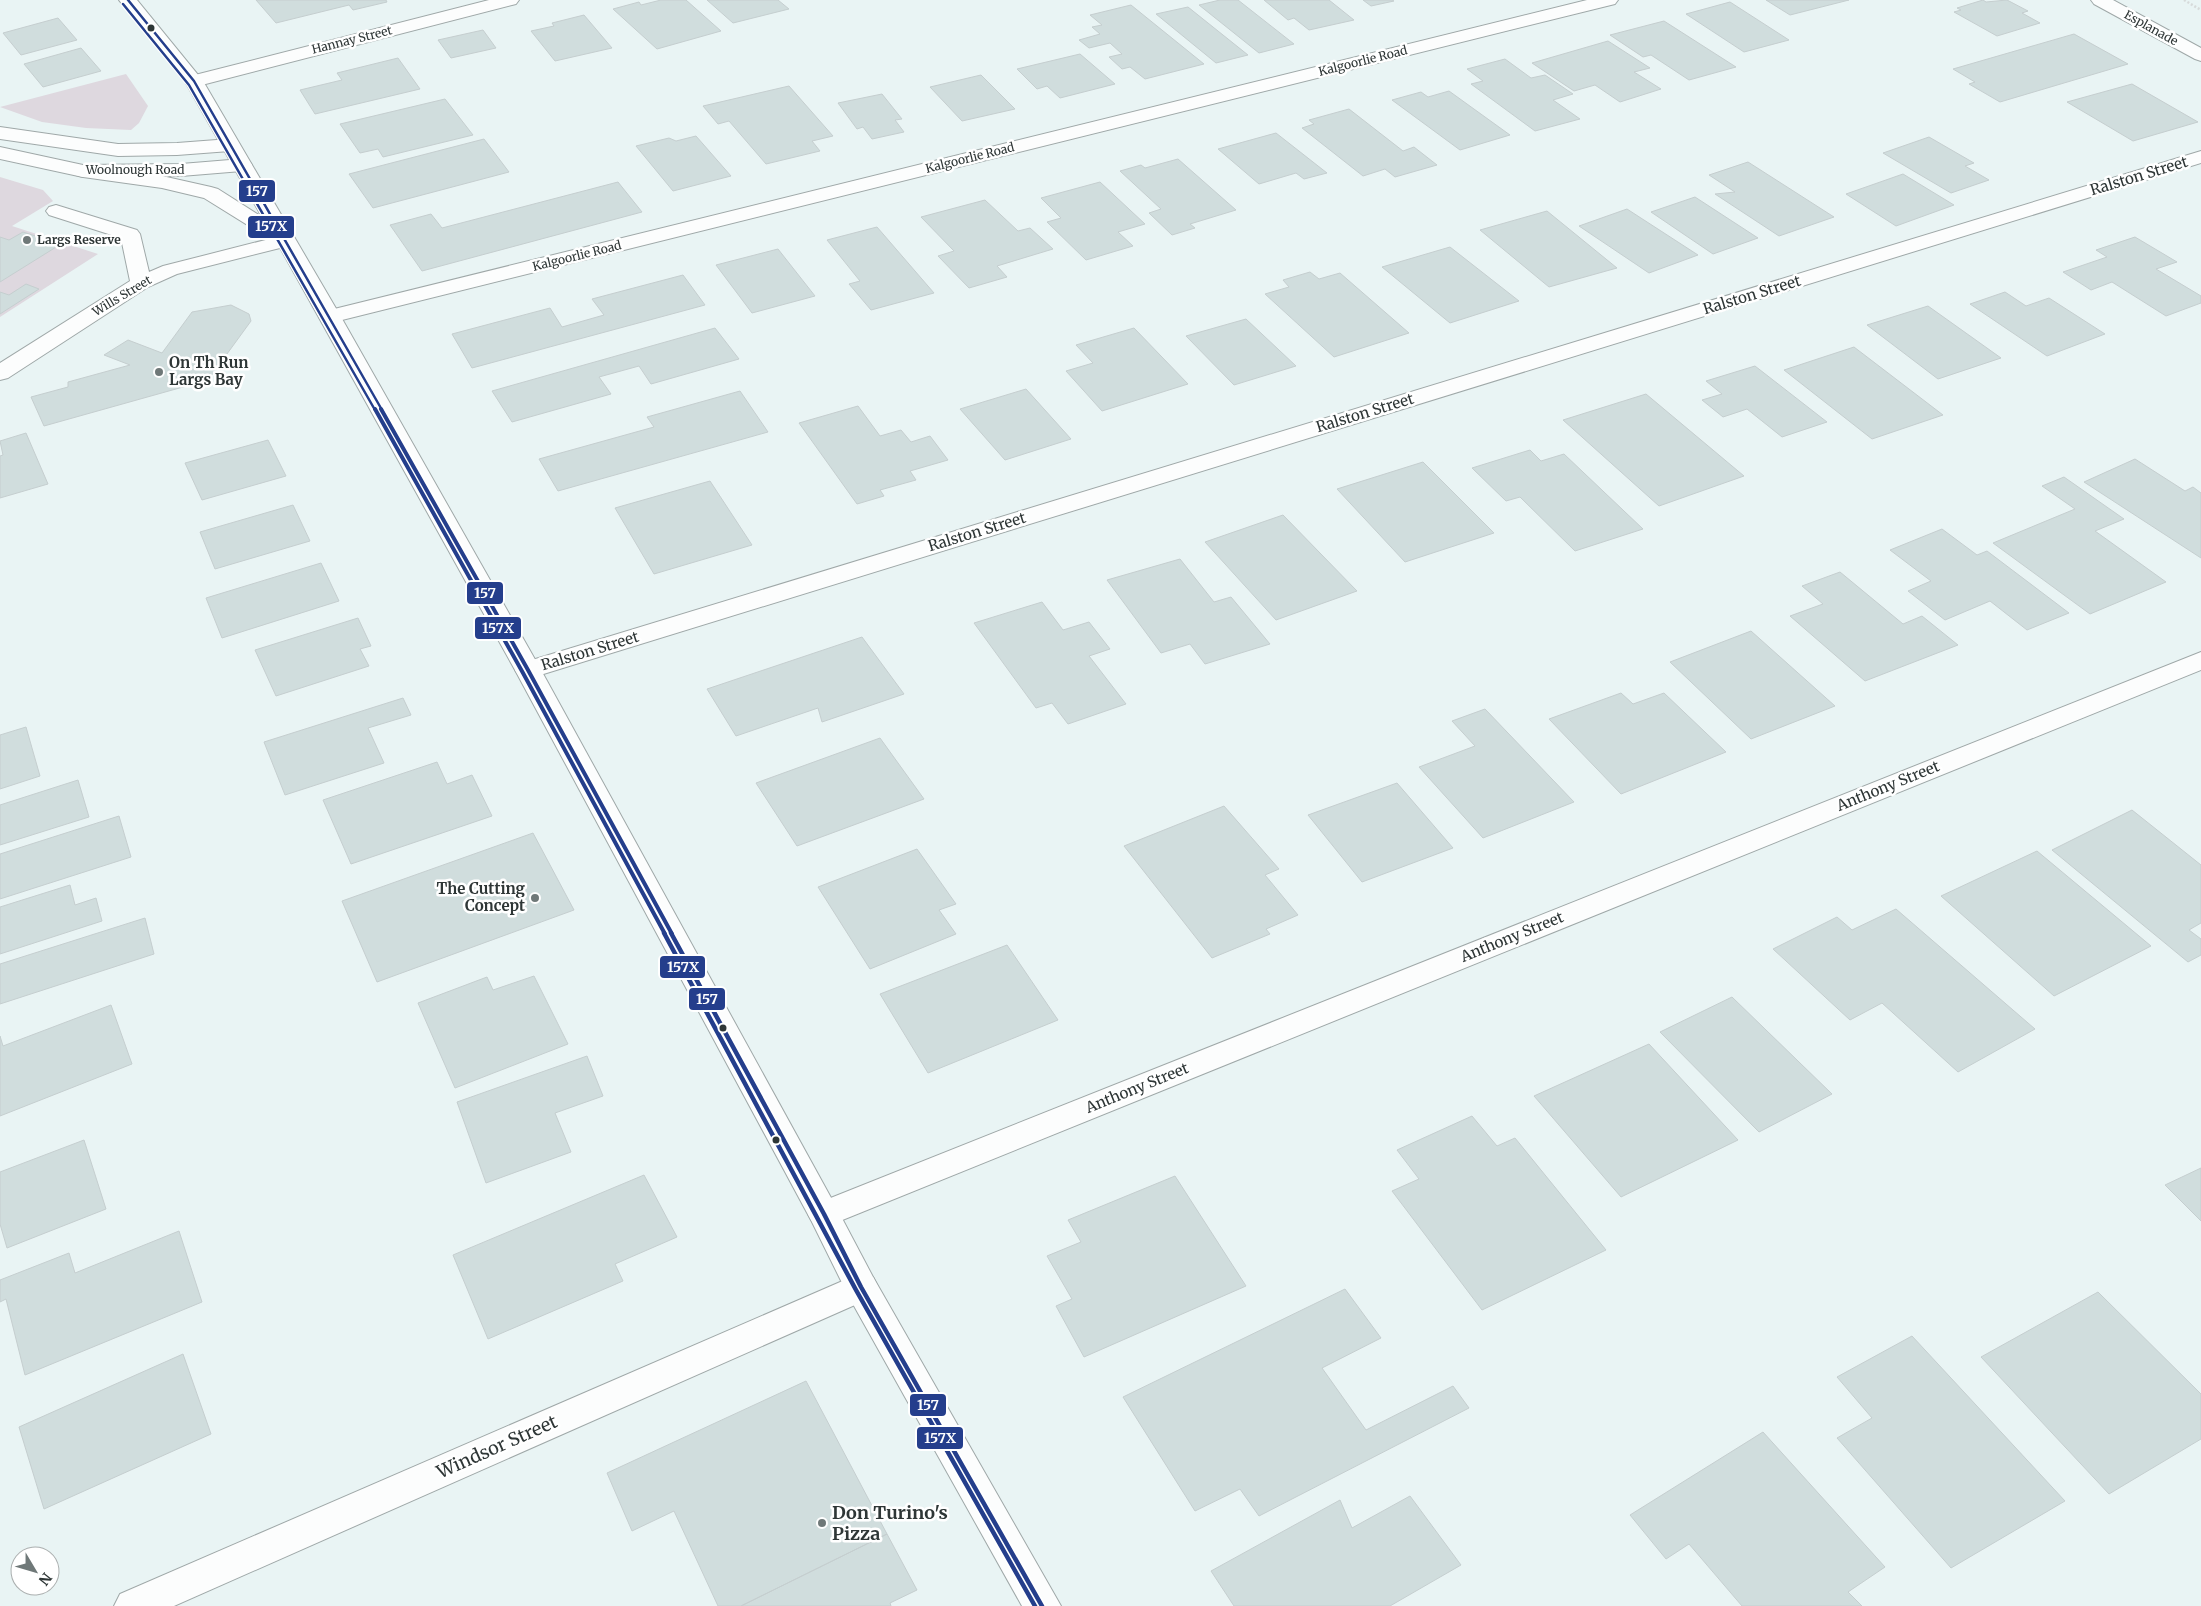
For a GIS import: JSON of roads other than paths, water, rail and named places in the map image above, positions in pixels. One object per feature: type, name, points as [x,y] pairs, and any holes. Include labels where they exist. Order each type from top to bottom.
[{"type":"street","points":[[128,0],[194,81],[330,317],[528,670],[824,1214],[861,1287],[1042,1606]]},
{"type":"street","name":"Hannay Street","points":[[194,81],[510,0]]},
{"type":"street","name":"Kalgoorlie Road","points":[[330,317],[1610,0]]},
{"type":"street","name":"Esplanade","points":[[2100,0],[2201,55]]},
{"type":"street","name":"Woolnough Road","points":[[0,133],[118,150],[230,145]]},
{"type":"street","name":"Woolnough Road","points":[[0,153],[82,171],[181,170],[242,164]]},
{"type":"street","name":"Ralston Street","points":[[528,670],[2201,157]]},
{"type":"street","points":[[82,171],[162,182],[211,193],[286,241]]},
{"type":"street","points":[[56,211],[130,234],[141,282]]},
{"type":"street","name":"Wills Street","points":[[0,373],[141,282],[170,270],[286,241]]},
{"type":"street","name":"Anthony Street","points":[[824,1214],[2201,660]]},
{"type":"street","name":"Windsor Street","points":[[133,1606],[861,1287]]},
{"type":"place","name":"Largs Reserve","points":[[27,240]]},
{"type":"place","name":"On Th Run Largs Bay","points":[[159,372]]},
{"type":"place","name":"The Cutting Concept","points":[[535,898]]},
{"type":"place","name":"Don Turino's Pizza","points":[[822,1523]]}]
